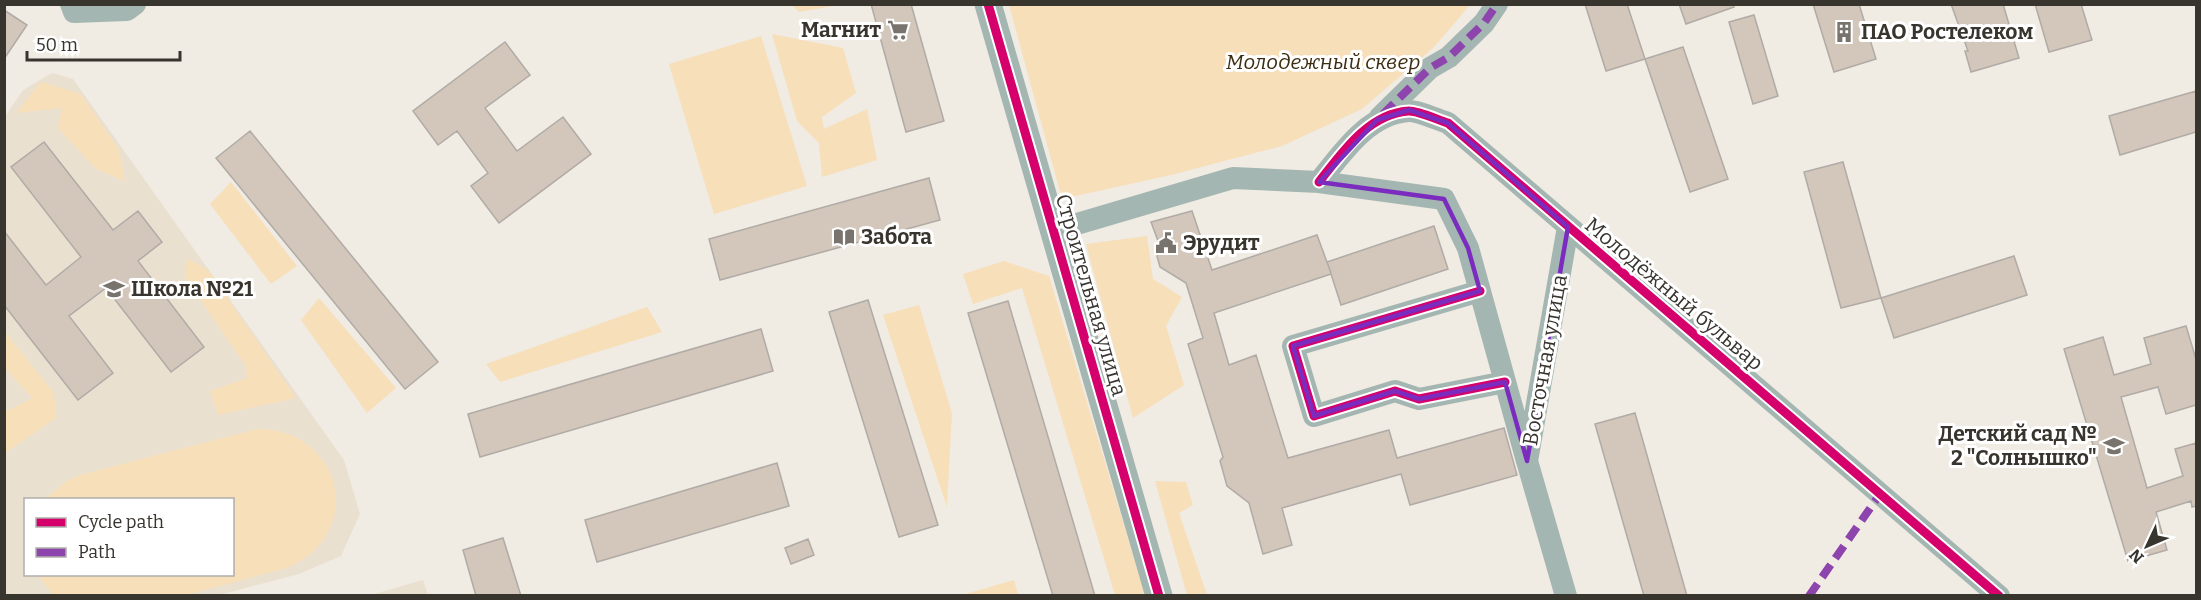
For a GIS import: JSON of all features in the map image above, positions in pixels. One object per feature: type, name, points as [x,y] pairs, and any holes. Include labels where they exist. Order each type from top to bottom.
[{"type":"street","points":[[71,4],[74,12],[127,10],[135,4]]},
{"type":"street","name":"Строительная улица","points":[[988,4],[1159,596]]},
{"type":"street","points":[[1377,120],[1430,68],[1449,57],[1484,23],[1497,4]]},
{"type":"street","name":"Молодёжный бульвар","points":[[1319,182],[1344,150],[1377,120],[1409,110],[1448,123],[1999,596]]},
{"type":"street","points":[[1053,231],[1233,178],[1319,182],[1444,199],[1468,248],[1527,461]]},
{"type":"street","name":"Восточная улица","points":[[1566,596],[1527,461],[1568,227]]},
{"type":"street","points":[[1480,291],[1293,346],[1314,416],[1395,391],[1419,399],[1505,382]]},
{"type":"highlighted area","points":[[1409,110],[1448,123],[1568,227],[1527,461],[1505,382],[1419,399],[1395,391],[1314,416],[1293,346],[1480,291],[1468,248],[1444,199],[1319,182],[1377,120]]},
{"type":"shaded area","name":"Школа №21","points":[[52,73],[73,79],[344,460],[360,514],[341,556],[299,574],[219,595],[8,596],[5,591],[4,118],[23,90]]},
{"type":"shaded area","points":[[423,580],[428,595],[371,595]]},
{"type":"green space","points":[[832,4],[833,6],[799,12],[792,5]]},
{"type":"green space","name":"Молодежный сквер","points":[[1009,4],[1470,5],[1434,47],[1362,109],[1282,146],[1171,175],[1062,199]]},
{"type":"green space","points":[[772,34],[843,48],[856,93],[822,117],[824,129],[867,109],[877,160],[822,177],[819,143],[797,121]]},
{"type":"green space","points":[[761,36],[807,186],[714,214],[669,64]]},
{"type":"green space","points":[[41,82],[81,94],[119,150],[125,181],[96,169],[58,128],[62,108],[16,113]]},
{"type":"green space","points":[[231,182],[297,266],[271,284],[210,204]]},
{"type":"green space","points":[[1147,236],[1153,279],[1182,297],[1166,326],[1184,385],[1133,418],[1086,244]]},
{"type":"green space","points":[[187,258],[208,270],[296,398],[218,415],[210,391],[247,378],[246,366],[185,278]]},
{"type":"green space","points":[[1004,261],[1049,276],[1145,595],[1115,595],[1022,288],[973,304],[963,274]]},
{"type":"green space","points":[[319,298],[396,388],[367,413],[301,320]]},
{"type":"green space","points":[[919,305],[952,413],[947,507],[883,315]]},
{"type":"green space","points":[[647,307],[662,332],[500,382],[486,364]]},
{"type":"green space","points":[[5,332],[54,393],[56,418],[5,453],[5,406],[7,411],[32,398],[5,368]]},
{"type":"green space","points":[[257,429],[286,434],[309,446],[325,464],[334,486],[335,509],[328,532],[312,552],[287,568],[186,595],[53,595],[39,576],[234,576],[234,498],[46,498],[67,481],[80,475]]},
{"type":"green space","points":[[1155,481],[1186,482],[1193,505],[1179,513],[1207,595],[1187,595]]},
{"type":"green space","points":[[1014,580],[1018,595],[962,595]]},
{"type":"building","points":[[871,4],[911,4],[944,121],[906,132]]},
{"type":"building","points":[[1585,4],[1627,4],[1645,59],[1606,71]]},
{"type":"building","points":[[1679,4],[1733,4],[1734,7],[1686,24]]},
{"type":"building","name":"ПАО Ростелеком","points":[[1813,4],[1859,4],[1876,59],[1834,72]]},
{"type":"building","points":[[1951,4],[2003,4],[2019,58],[1971,72],[1965,51],[1968,51]]},
{"type":"building","points":[[2035,4],[2081,4],[2092,40],[2049,52]]},
{"type":"building","points":[[4,10],[27,25],[4,59]]},
{"type":"building","points":[[1754,15],[1778,96],[1753,104],[1729,22]]},
{"type":"building","points":[[505,42],[530,75],[485,108],[517,151],[563,117],[591,154],[499,223],[471,186],[488,173],[457,131],[438,145],[413,111]]},
{"type":"building","points":[[1683,47],[1728,179],[1690,192],[1645,59]]},
{"type":"building","points":[[2196,91],[2196,132],[2120,155],[2109,116]]},
{"type":"building","points":[[250,131],[438,362],[405,389],[216,158]]},
{"type":"building","points":[[44,142],[113,230],[138,211],[162,242],[138,261],[204,347],[171,372],[106,288],[69,316],[113,373],[78,400],[4,305],[4,231],[46,285],[81,257],[11,167]]},
{"type":"building","points":[[1843,162],[1881,298],[1841,308],[1804,172]]},
{"type":"building","points":[[929,178],[940,220],[720,280],[709,239]]},
{"type":"building","points":[[1192,211],[1212,270],[1317,235],[1331,273],[1327,262],[1434,226],[1448,269],[1341,305],[1331,274],[1214,313],[1229,365],[1256,355],[1288,458],[1389,430],[1397,458],[1504,428],[1517,475],[1410,505],[1401,474],[1282,508],[1292,545],[1263,554],[1249,503],[1227,486],[1220,461],[1223,457],[1188,344],[1203,338],[1186,283],[1160,267],[1157,256],[1161,249],[1151,222]]},
{"type":"building","points":[[2014,256],[2027,295],[1894,338],[1881,298]]},
{"type":"building","points":[[868,300],[938,525],[899,537],[829,312]]},
{"type":"building","points":[[1008,301],[1095,596],[1053,596],[968,313]]},
{"type":"building","name":"Детский сад № 2 \"Солнышко\"","points":[[2186,326],[2196,359],[2196,405],[2166,414],[2158,387],[2121,397],[2147,488],[2183,476],[2175,449],[2196,443],[2196,506],[2192,507],[2191,501],[2156,512],[2167,550],[2128,561],[2064,349],[2103,337],[2114,375],[2151,364],[2144,338]]},
{"type":"building","points":[[761,329],[773,371],[480,457],[468,414]]},
{"type":"building","points":[[1635,413],[1687,596],[1644,596],[1595,424]]},
{"type":"building","points":[[777,463],[789,506],[597,562],[585,520]]},
{"type":"building","points":[[503,538],[521,596],[476,596],[463,550]]},
{"type":"building","points":[[808,539],[814,555],[791,564],[785,548]]},
{"type":"marked path","points":[[1383,114],[1430,68],[1449,57],[1484,23],[1497,4]]},
{"type":"marked path","points":[[1809,596],[1880,494]]},
{"type":"cycle path","points":[[988,4],[1159,596]]},
{"type":"cycle path","points":[[1319,182],[1357,137],[1380,119],[1412,111],[1448,123],[1999,596]]},
{"type":"cycle path","points":[[1480,291],[1293,346],[1314,416],[1395,391],[1419,399],[1505,382]]},
{"type":"place","name":"Магнит","points":[[898,30]]},
{"type":"place","name":"ПАО Ростелеком","points":[[1844,32]]},
{"type":"place","name":"Забота","points":[[844,237]]},
{"type":"place","name":"Эрудит","points":[[1166,243]]},
{"type":"place","name":"Школа №21","points":[[114,289]]},
{"type":"place","name":"Детский сад № 2 \"Солнышко\"","points":[[2114,446]]}]
